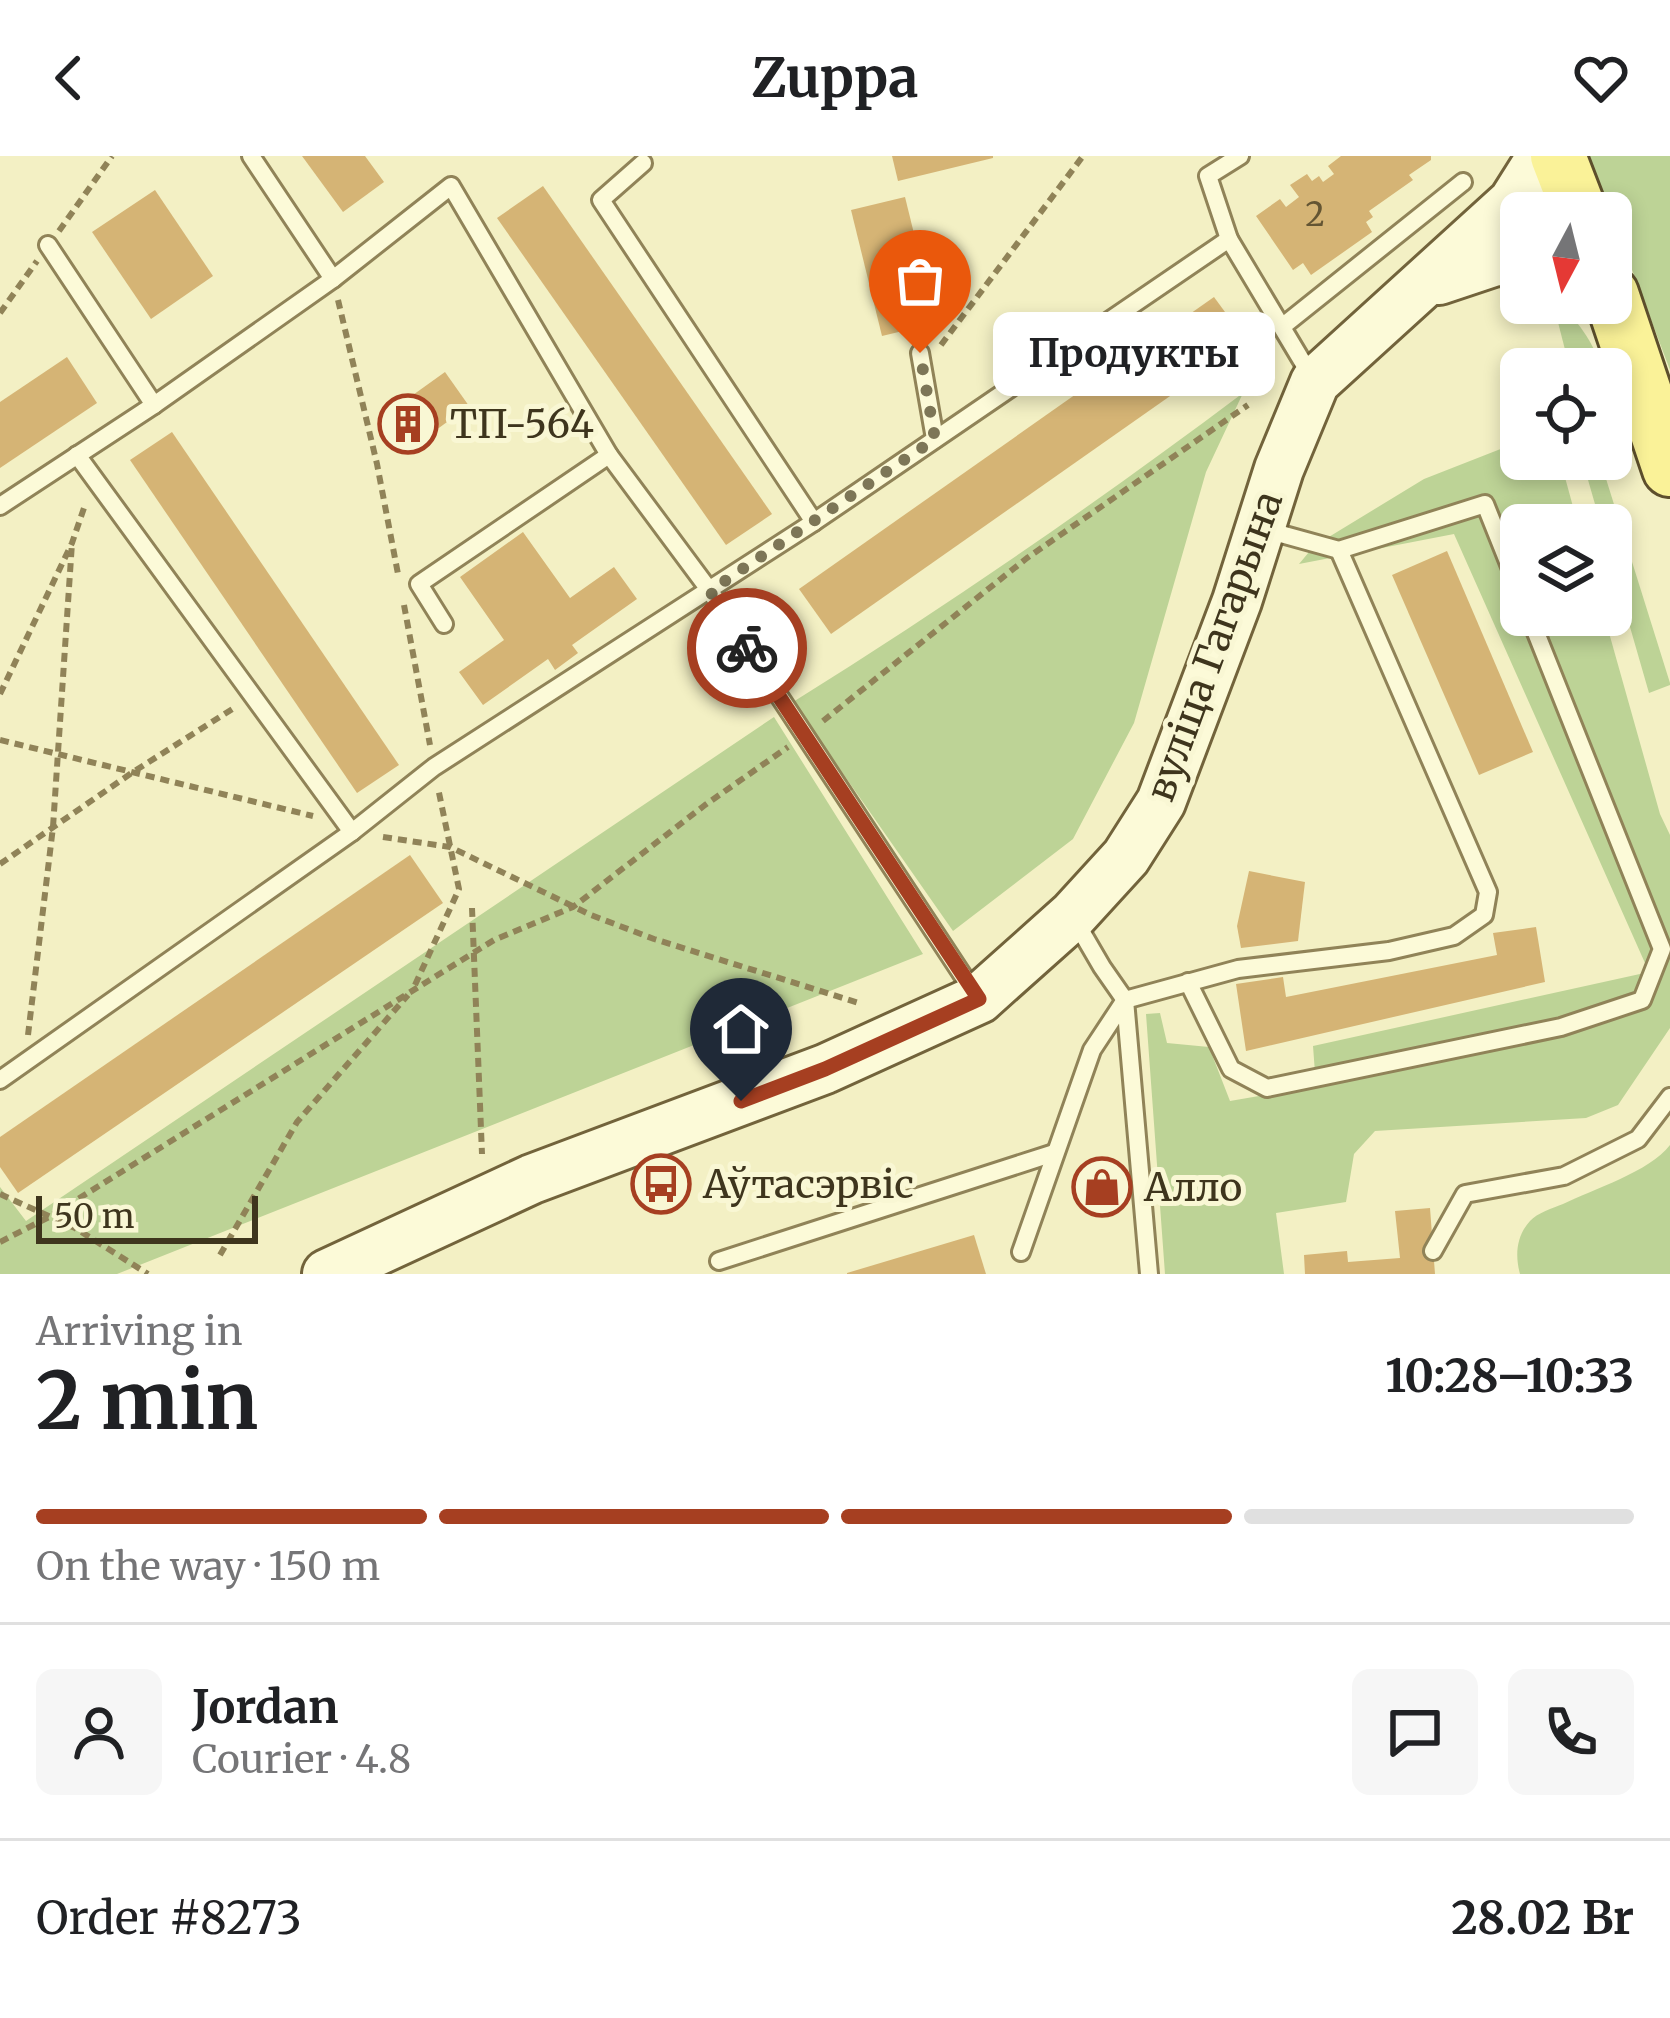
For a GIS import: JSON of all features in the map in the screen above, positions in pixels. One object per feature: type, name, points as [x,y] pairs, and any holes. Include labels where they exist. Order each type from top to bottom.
[{"type":"main road","name":"вуліца Гагарына","points":[[327,1274],[532,1179],[825,1069],[979,999],[1072,915],[1126,857],[1161,802],[1238,601],[1279,469],[1315,382],[1513,202],[1542,156]]},
{"type":"main road","points":[[1558,156],[1572,192]]},
{"type":"main road","points":[[1417,287],[1500,261]]},
{"type":"main road","points":[[1621,324],[1670,470]]},
{"type":"lane","points":[[251,156],[333,279]]},
{"type":"lane","points":[[1240,156],[1208,176],[1228,239],[1315,382]]},
{"type":"lane","points":[[643,163],[601,200],[814,522]]},
{"type":"lane","points":[[1283,326],[1463,182]]},
{"type":"lane","points":[[0,506],[333,279],[451,186],[609,455],[710,591],[979,999]]},
{"type":"lane","points":[[0,1080],[352,832],[434,767],[814,522],[1228,239]]},
{"type":"lane","points":[[48,245],[154,405]]},
{"type":"lane","points":[[921,362],[935,439]]},
{"type":"lane","points":[[77,455],[352,832]]},
{"type":"lane","points":[[444,624],[418,584],[609,455]]},
{"type":"lane","points":[[1259,528],[1340,550],[1485,504],[1500,542]]},
{"type":"lane","points":[[1021,1252],[1092,1050],[1125,1000],[1238,968],[1389,951],[1454,936],[1484,915],[1488,892],[1340,550]]},
{"type":"lane","points":[[1188,982],[1231,1069],[1267,1088],[1561,1027],[1642,1000],[1662,949],[1537,636]]},
{"type":"lane","points":[[1072,915],[1125,1000],[1149,1274]]},
{"type":"lane","points":[[1433,1251],[1465,1194],[1564,1176],[1638,1139],[1670,1097]]},
{"type":"lane","points":[[719,1261],[1054,1153]]},
{"type":"path","points":[[921,362],[1083,156]]},
{"type":"path","points":[[0,1242],[494,940],[573,907],[805,735],[1028,557],[1248,405]]},
{"type":"path","points":[[0,694],[72,543],[94,479]]},
{"type":"path","points":[[25,1062],[53,827],[72,543]]},
{"type":"path","points":[[0,864],[252,696]]},
{"type":"path","points":[[0,740],[311,815],[352,832],[451,847],[573,907],[654,939],[859,1004]]},
{"type":"path","points":[[220,1256],[297,1122],[414,988],[459,889]]},
{"type":"path","points":[[472,908],[482,1154]]},
{"type":"path","points":[[0,1194],[74,1228],[148,1274]]},
{"type":"green space","points":[[1589,156],[1670,156],[1670,370],[1632,270],[1632,192],[1603,192]]},
{"type":"green space","points":[[1558,324],[1578,324],[1593,348],[1565,348]]},
{"type":"green space","points":[[1243,393],[1206,472],[1134,723],[1073,839],[953,931],[793,702],[1021,552]]},
{"type":"green space","points":[[1500,449],[1500,480],[1566,480],[1572,504],[1500,504],[1500,636],[1610,636],[1670,835],[1670,1028],[1618,1105],[1586,1118],[1375,1131],[1354,1154],[1346,1202],[1276,1213],[1284,1274],[1165,1274],[1146,1014],[1160,1013],[1167,1043],[1209,1047],[1230,1101],[1316,1086],[1313,1046],[1649,972],[1454,534],[1299,564],[1314,546],[1424,479]]},
{"type":"green space","points":[[1588,480],[1606,480],[1614,504],[1595,504]]},
{"type":"green space","points":[[1632,562],[1670,683],[1649,693],[1632,634]]},
{"type":"green space","points":[[774,717],[923,954],[117,1274],[0,1274],[0,1187],[26,1221]]},
{"type":"green space","points":[[1670,1145],[1670,1274],[1520,1274],[1519,1240],[1533,1218],[1635,1172]]},
{"type":"building","points":[[302,156],[365,156],[384,182],[343,212]]},
{"type":"building","points":[[892,156],[993,156],[993,158],[898,181]]},
{"type":"building","points":[[1341,156],[1431,156],[1431,160],[1409,175],[1413,180],[1369,211],[1373,217],[1366,222],[1372,232],[1311,275],[1303,263],[1293,270],[1256,216],[1280,199],[1286,207],[1299,197],[1290,185],[1307,174],[1312,181],[1319,176],[1323,182],[1334,174],[1328,166]]},
{"type":"building","points":[[543,186],[772,514],[726,545],[497,218]]},
{"type":"building","points":[[155,190],[213,276],[151,319],[92,232]]},
{"type":"building","points":[[905,197],[936,323],[882,336],[851,210]]},
{"type":"building","points":[[1214,297],[1247,342],[831,634],[799,589]]},
{"type":"building","points":[[67,357],[97,403],[0,468],[0,402]]},
{"type":"building","points":[[445,372],[469,406],[410,449],[385,415]]},
{"type":"building","points":[[172,432],[399,765],[357,793],[130,460]]},
{"type":"building","points":[[523,532],[570,598],[614,567],[637,599],[572,645],[578,653],[555,670],[548,659],[483,705],[459,672],[504,640],[460,577]]},
{"type":"building","points":[[1447,551],[1533,752],[1479,775],[1392,575]]},
{"type":"building","points":[[410,855],[443,903],[18,1193],[0,1167],[0,1137]]},
{"type":"building","points":[[1249,871],[1305,882],[1298,941],[1241,948],[1237,926]]},
{"type":"building","points":[[1536,927],[1545,982],[1246,1051],[1236,984],[1283,977],[1286,997],[1497,955],[1493,933]]},
{"type":"building","points":[[1430,1208],[1435,1274],[1305,1274],[1304,1255],[1347,1251],[1348,1262],[1400,1258],[1395,1211]]},
{"type":"building","points":[[974,1235],[986,1274],[847,1274],[847,1273]]},
{"type":"way so far","points":[[747,648],[710,591],[935,439],[920,353]]},
{"type":"place","name":"Продукты","points":[[920,353]]},
{"type":"place","name":"ТП-564","points":[[408,424]]},
{"type":"place","name":"Аўтасэрвіс","points":[[661,1184]]},
{"type":"place","name":"Алло","points":[[1102,1187]]},
{"type":"route","points":[[741,1101],[825,1069],[979,999],[747,648]]}]
